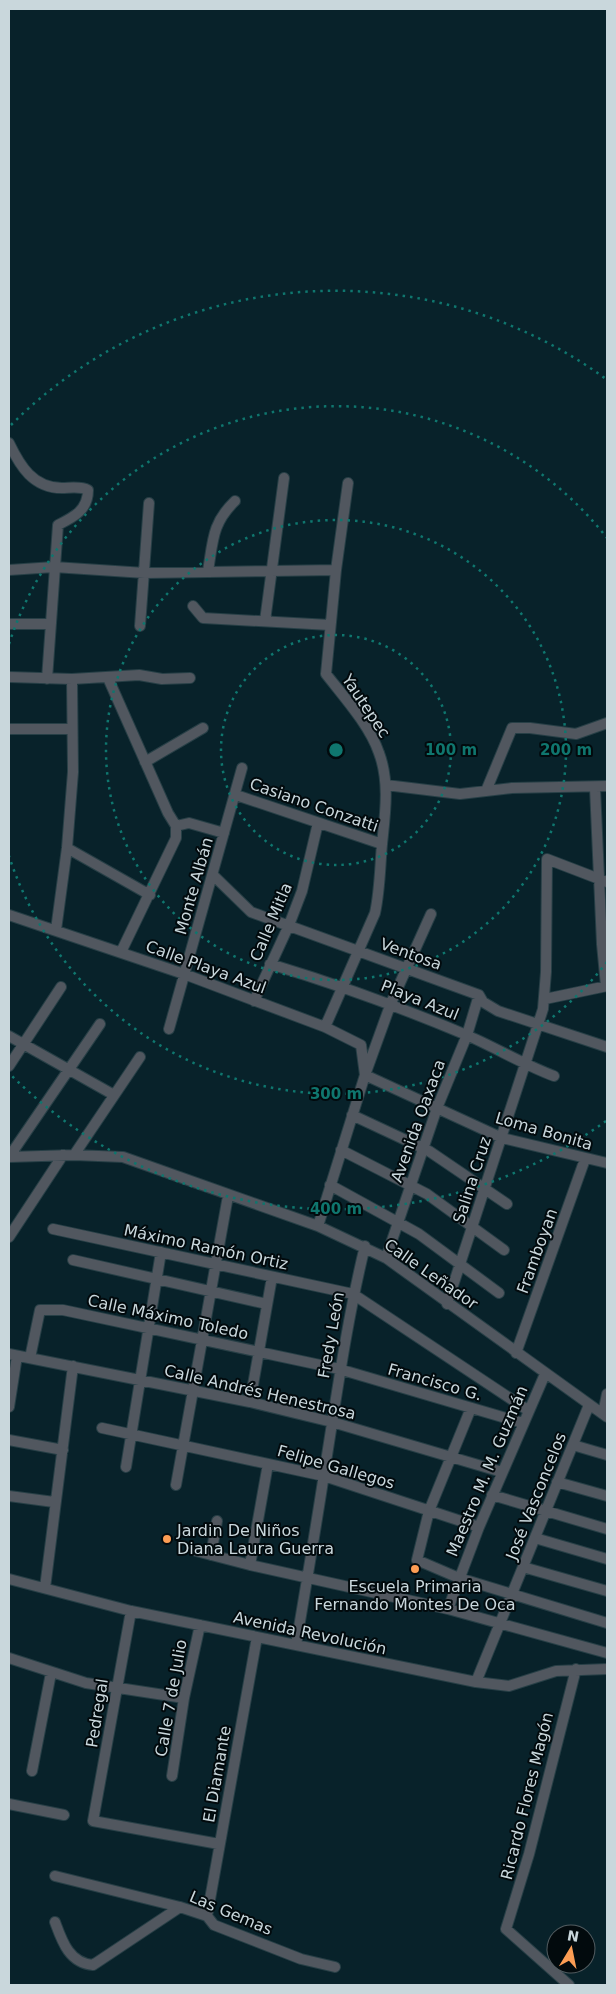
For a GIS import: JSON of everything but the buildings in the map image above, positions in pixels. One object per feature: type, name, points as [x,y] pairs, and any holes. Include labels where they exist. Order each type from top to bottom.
[{"type":"street","points":[[9,443],[20,466],[37,483],[56,488],[84,487],[88,490],[88,497],[80,514],[58,525],[50,624],[48,679]]},
{"type":"street","points":[[265,621],[284,478]]},
{"type":"street","name":"Yautepec","points":[[325,1027],[375,913],[379,897],[386,812],[386,786],[379,753],[362,723],[326,674],[336,570],[348,483]]},
{"type":"street","points":[[208,571],[215,526],[222,513],[235,501]]},
{"type":"street","points":[[140,626],[146,573],[149,503]]},
{"type":"street","points":[[9,570],[54,567],[146,573],[336,570]]},
{"type":"street","points":[[193,606],[203,618],[330,625]]},
{"type":"street","points":[[9,624],[50,624]]},
{"type":"street","points":[[9,677],[72,679],[139,675],[162,679],[190,678]]},
{"type":"street","points":[[108,678],[176,826],[176,838],[121,952]]},
{"type":"street","points":[[56,930],[67,848],[74,772],[72,679]]},
{"type":"street","points":[[486,791],[512,728],[576,734],[607,723]]},
{"type":"street","points":[[145,762],[203,728]]},
{"type":"street","points":[[9,729],[72,729]]},
{"type":"street","name":"Monte Albán","points":[[169,1029],[242,768]]},
{"type":"street","points":[[386,786],[460,794],[512,788],[595,788],[607,786]]},
{"type":"street","points":[[545,999],[607,986],[602,944],[604,881],[595,788]]},
{"type":"street","name":"Casiano Conzatti","points":[[236,795],[382,844]]},
{"type":"street","points":[[176,826],[189,823],[224,833]]},
{"type":"street","name":"Calle Mitla","points":[[254,1001],[289,925],[302,891],[318,824]]},
{"type":"street","points":[[67,848],[150,895]]},
{"type":"street","points":[[538,1025],[545,999],[547,858],[604,881]]},
{"type":"street","name":"Ventosa","points":[[213,875],[251,912],[406,967],[478,995],[490,1008],[607,1047]]},
{"type":"street","points":[[318,1226],[352,1115],[390,1004],[430,914]]},
{"type":"street","name":"Calle Playa Azul","points":[[9,915],[184,974],[325,1027],[361,1045],[365,1075]]},
{"type":"street","name":"Playa Azul","points":[[270,964],[343,986],[390,1004],[466,1035],[526,1066],[554,1076]]},
{"type":"street","points":[[9,1066],[61,987]]},
{"type":"street","name":"Avenida Oaxaca","points":[[386,1258],[437,1108],[466,1035],[478,995]]},
{"type":"street","points":[[9,1157],[100,1024]]},
{"type":"street","name":"Salina Cruz","points":[[447,1304],[538,1025]]},
{"type":"street","points":[[9,1036],[114,1095]]},
{"type":"street","points":[[74,1155],[140,1057]]},
{"type":"street","name":"Loma Bonita","points":[[365,1075],[502,1138],[607,1163]]},
{"type":"street","points":[[352,1115],[424,1148],[507,1204]]},
{"type":"street","points":[[341,1150],[427,1194],[504,1250]]},
{"type":"street","points":[[9,1237],[63,1155]]},
{"type":"street","name":"Calle Leñador","points":[[9,1157],[63,1155],[123,1157],[228,1196],[318,1226],[365,1246],[386,1258],[447,1304],[605,1415]]},
{"type":"street","name":"Framboyan","points":[[516,1353],[585,1159]]},
{"type":"street","points":[[330,1185],[399,1221],[461,1262],[499,1293]]},
{"type":"street","points":[[176,1485],[209,1292],[228,1196]]},
{"type":"street","name":"Máximo Ramón Ortiz","points":[[53,1229],[353,1294]]},
{"type":"street","name":"Fredy León","points":[[296,1645],[324,1476],[339,1369],[353,1294],[365,1246]]},
{"type":"street","points":[[126,1467],[161,1252]]},
{"type":"street","points":[[73,1260],[267,1304]]},
{"type":"street","points":[[250,1402],[272,1277]]},
{"type":"street","points":[[353,1294],[529,1410]]},
{"type":"street","name":"Calle Máximo Toledo","points":[[30,1358],[40,1310],[63,1310],[339,1369]]},
{"type":"street","points":[[9,1407],[13,1355]]},
{"type":"street","name":"Calle Andrés Henestrosa","points":[[13,1355],[250,1402],[332,1422],[502,1472]]},
{"type":"street","points":[[45,1588],[54,1502],[63,1450],[73,1366]]},
{"type":"street","name":"Francisco G.","points":[[339,1369],[523,1423]]},
{"type":"street","name":"Maestro M. M. Guzmán","points":[[448,1609],[458,1578],[492,1495],[545,1374]]},
{"type":"street","points":[[605,1415],[607,1394]]},
{"type":"street","name":"José Vasconcelos","points":[[476,1682],[589,1405]]},
{"type":"street","points":[[471,1408],[429,1511],[417,1560],[458,1578],[607,1623]]},
{"type":"street","name":"Felipe Gallegos","points":[[102,1428],[324,1476],[479,1527]]},
{"type":"street","points":[[9,1440],[63,1450]]},
{"type":"street","points":[[573,1445],[607,1455]]},
{"type":"street","points":[[250,1565],[268,1464]]},
{"type":"street","points":[[557,1482],[607,1496]]},
{"type":"street","points":[[492,1495],[607,1529]]},
{"type":"street","points":[[9,1496],[54,1502]]},
{"type":"street","points":[[211,1555],[217,1521]]},
{"type":"street","points":[[535,1538],[607,1559]]},
{"type":"street","points":[[196,1550],[250,1565],[500,1622],[607,1653]]},
{"type":"street","points":[[523,1568],[607,1591]]},
{"type":"street","name":"Avenida Revolución","points":[[9,1580],[131,1611],[476,1682],[508,1686],[556,1671],[607,1669]]},
{"type":"street","name":"Pedregal","points":[[131,1611],[93,1821],[219,1844]]},
{"type":"street","name":"Calle 7 de Julio","points":[[172,1776],[184,1698],[200,1625]]},
{"type":"street","name":"El Diamante","points":[[206,1916],[258,1637]]},
{"type":"street","points":[[9,1658],[86,1683],[116,1686],[184,1698]]},
{"type":"street","name":"Ricardo Flores Magón","points":[[568,1985],[506,1929],[528,1854],[576,1669]]},
{"type":"street","points":[[32,1771],[51,1673]]},
{"type":"street","points":[[9,1804],[64,1815]]},
{"type":"street","name":"Las Gemas","points":[[55,1876],[180,1907],[206,1916],[214,1925],[301,1959],[335,1968]]},
{"type":"street","points":[[55,1922],[65,1949],[84,1964],[93,1965],[180,1907]]},
{"type":"place","name":"Jardin De Niños Diana Laura Guerra","points":[[167,1539]]},
{"type":"place","name":"Escuela Primaria Fernando Montes De Oca","points":[[415,1569]]}]
